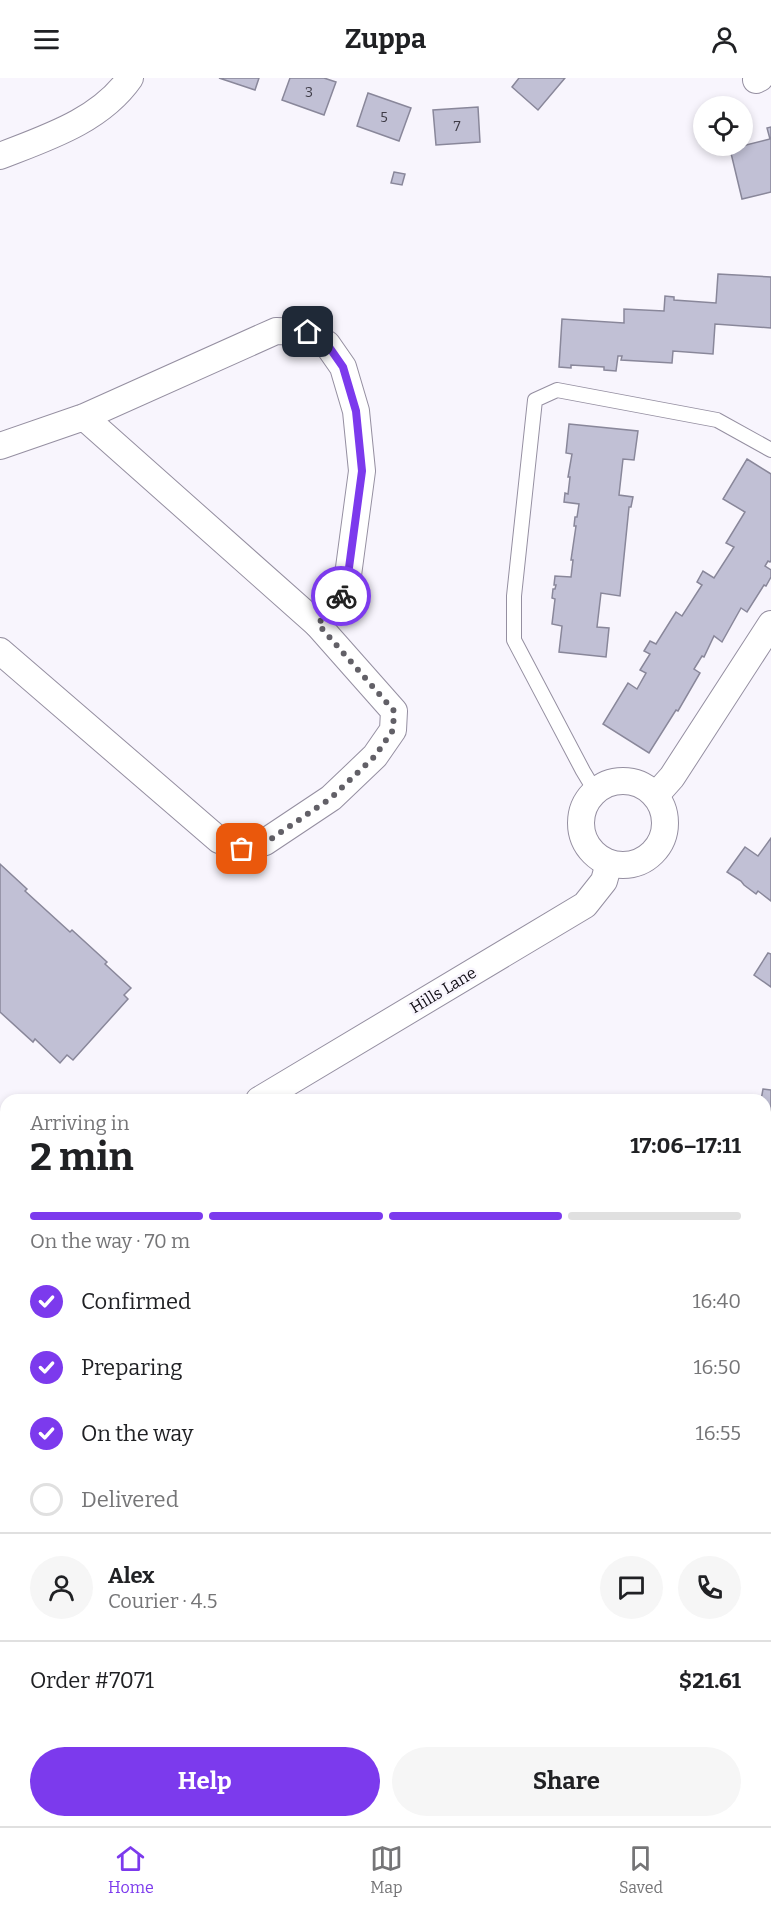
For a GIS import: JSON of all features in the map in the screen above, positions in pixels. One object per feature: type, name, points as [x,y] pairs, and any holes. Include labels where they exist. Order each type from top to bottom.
[{"type":"street","points":[[0,156],[81,121],[103,106],[130,78]]},
{"type":"street","points":[[0,446],[84,417],[276,331],[308,332],[327,344],[343,367],[356,411],[362,471],[346,590],[318,624]]},
{"type":"street","points":[[0,651],[219,840],[242,849],[265,843],[331,798],[375,756],[393,730],[394,711],[318,624],[84,417]]},
{"type":"street","points":[[656,795],[672,777],[771,624]]},
{"type":"street","points":[[633,781],[656,795],[663,807],[666,821],[665,835],[649,858],[636,864],[623,866],[609,863],[589,848],[582,831],[582,812],[587,801],[596,791],[606,784],[633,781]]},
{"type":"street","name":"Hills Lane","points":[[270,1094],[585,905],[604,881],[609,863]]},
{"type":"lane","points":[[596,791],[583,771],[514,639],[514,596],[535,400],[557,390],[717,420],[771,450]]},
{"type":"building","points":[[219,78],[259,78],[255,90]]},
{"type":"building","points":[[290,78],[324,78],[336,82],[324,115],[282,100]]},
{"type":"building","points":[[519,78],[565,78],[538,110],[512,87]]},
{"type":"building","points":[[368,93],[411,108],[399,141],[357,126]]},
{"type":"building","points":[[478,107],[480,142],[436,145],[433,110]]},
{"type":"building","points":[[771,127],[771,192],[742,199],[732,156],[753,156],[753,143],[770,139],[767,128]]},
{"type":"building","points":[[394,172],[405,174],[402,185],[391,183]]},
{"type":"building","points":[[718,274],[771,277],[771,328],[715,324],[713,354],[673,351],[672,363],[621,360],[622,356],[618,356],[616,371],[604,370],[604,367],[571,365],[571,368],[559,367],[562,319],[624,323],[624,309],[664,311],[665,296],[674,297],[674,300],[716,303]]},
{"type":"building","points":[[569,424],[638,431],[634,460],[623,459],[619,495],[633,497],[631,507],[629,507],[620,596],[601,593],[597,627],[609,628],[606,657],[559,652],[562,626],[552,624],[555,576],[571,577],[576,526],[574,526],[579,504],[564,502],[565,493],[568,494],[572,454],[566,453]]},
{"type":"building","points":[[747,459],[771,474],[771,560],[765,566],[771,570],[771,577],[747,612],[741,608],[722,642],[714,636],[704,657],[702,656],[694,669],[700,673],[678,711],[676,710],[649,753],[603,724],[628,683],[637,689],[646,673],[640,670],[650,654],[644,651],[650,641],[656,644],[676,612],[682,616],[702,585],[697,582],[703,571],[714,578],[734,547],[726,543],[745,512],[723,499]]},
{"type":"building","points":[[771,838],[771,901],[758,891],[756,894],[727,872],[745,847],[758,856]]},
{"type":"building","points":[[0,864],[27,889],[25,891],[107,962],[105,964],[131,988],[124,995],[128,999],[73,1060],[67,1055],[60,1063],[35,1039],[33,1042],[0,1012]]},
{"type":"building","points":[[768,953],[771,954],[771,987],[754,975]]},
{"type":"building","points":[[763,1089],[771,1090],[771,1094],[762,1094]]},
{"type":"way so far","points":[[242,849],[265,843],[331,798],[375,756],[393,730],[394,711],[318,624],[341,596]]},
{"type":"route","points":[[308,332],[327,344],[343,367],[356,411],[362,471],[346,590],[341,596]]}]
